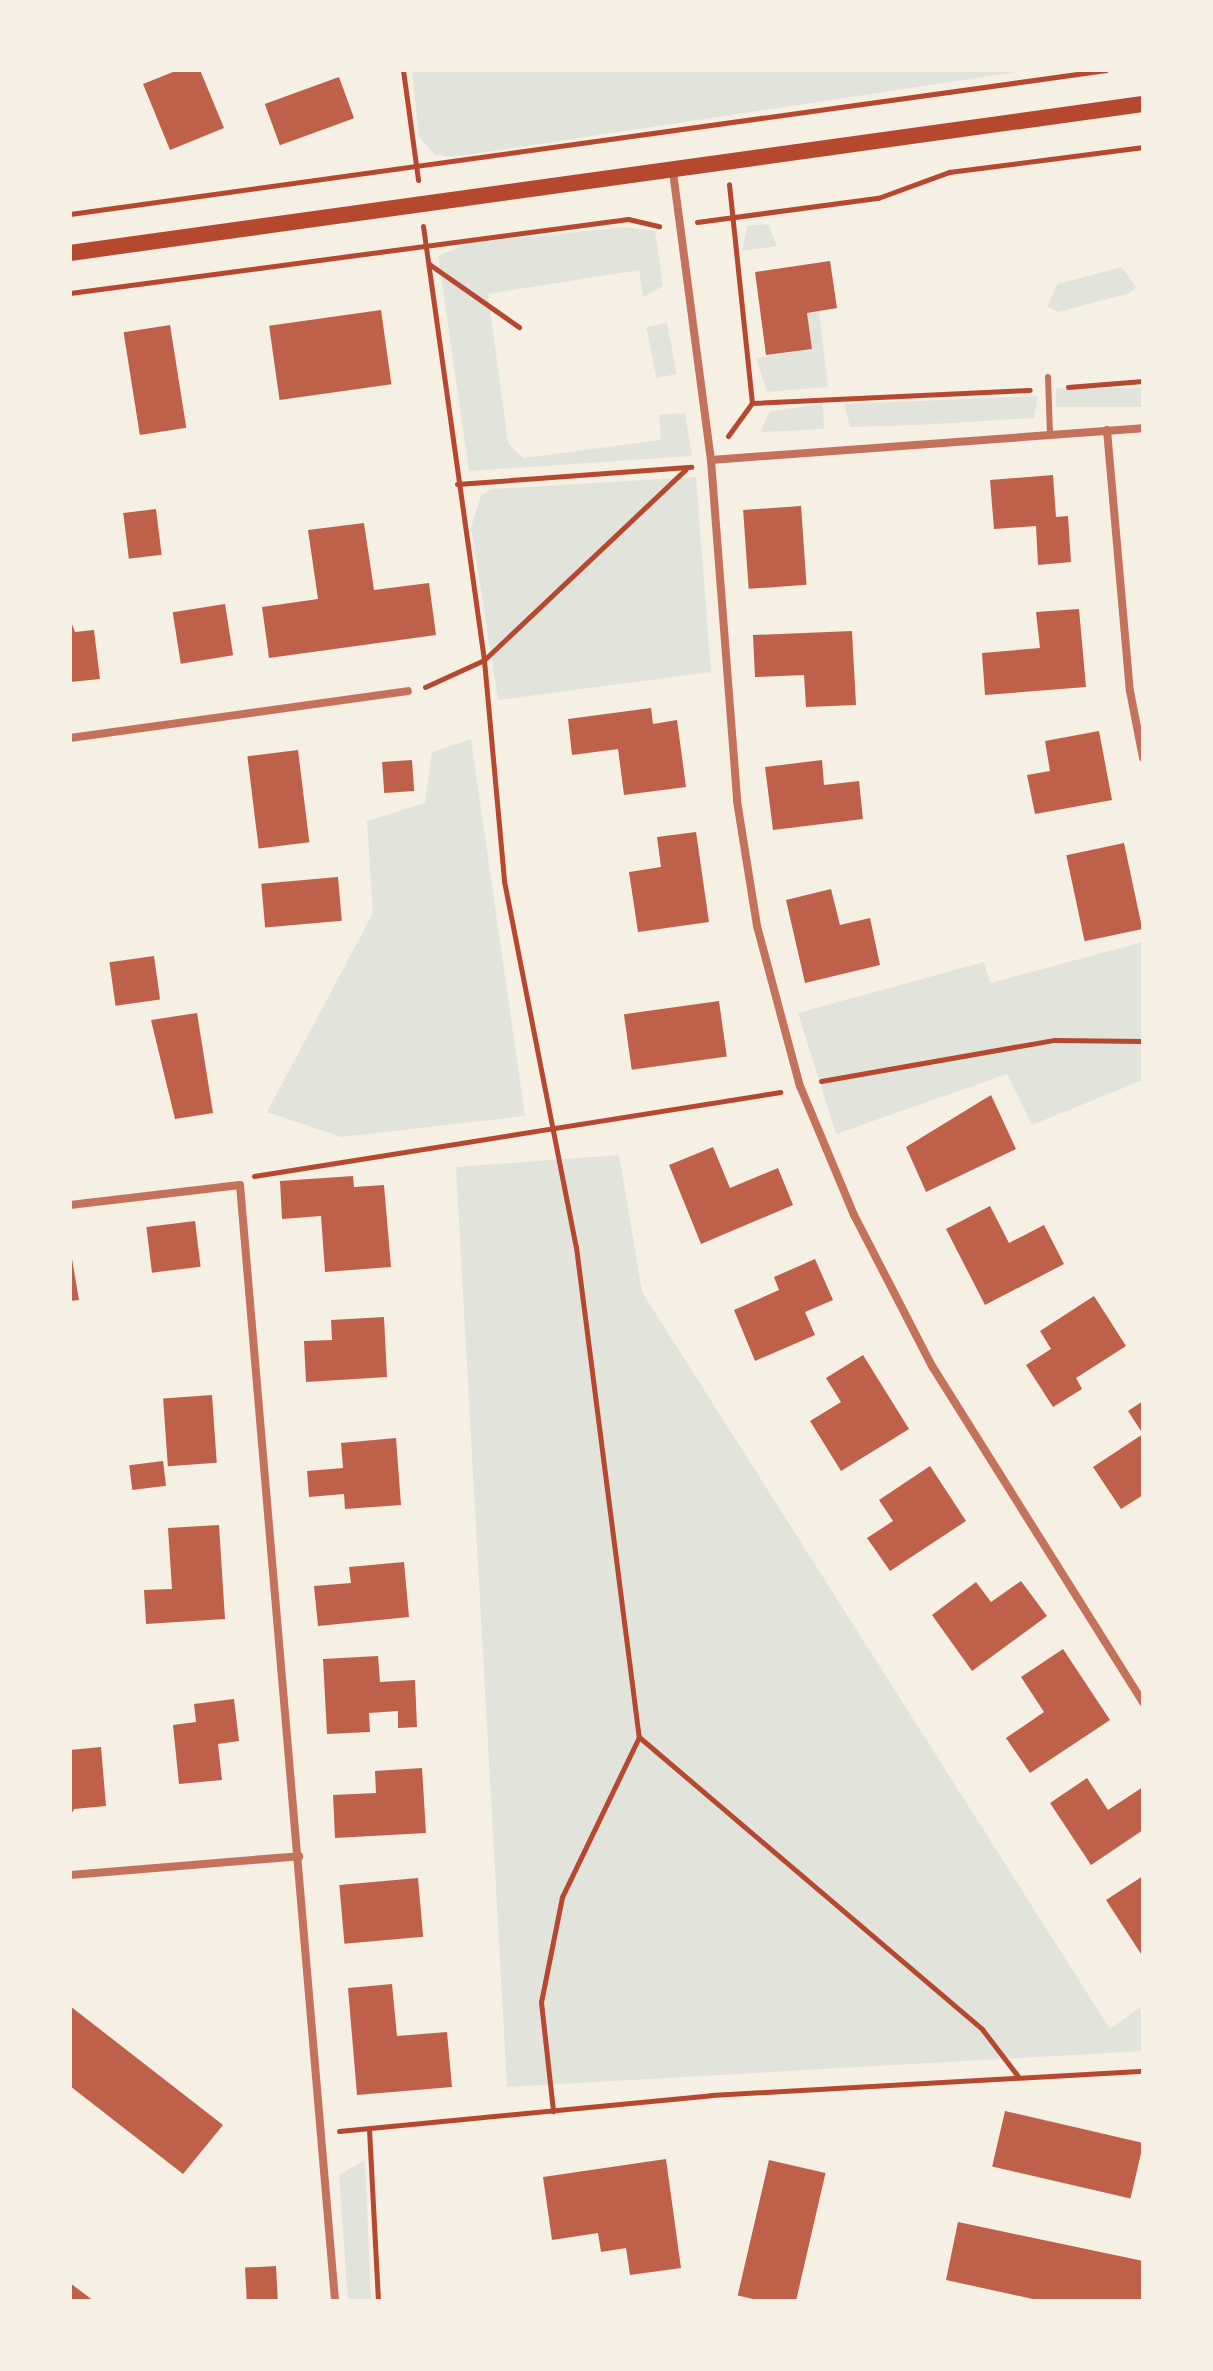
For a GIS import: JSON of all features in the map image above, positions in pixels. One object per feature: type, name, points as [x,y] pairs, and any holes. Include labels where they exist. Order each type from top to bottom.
[{"type":"main road","points":[[70,253],[673,172],[1143,104]]},
{"type":"street","points":[[673,172],[711,460],[737,801],[757,926],[800,1086],[854,1215],[932,1366],[1143,1703]]},
{"type":"street","points":[[711,460],[1143,428]]},
{"type":"street","points":[[1107,430],[1130,691],[1143,758]]},
{"type":"street","points":[[70,738],[408,691]]},
{"type":"street","points":[[70,1205],[240,1185],[335,2301]]},
{"type":"street","points":[[70,1875],[299,1856]]},
{"type":"lane","points":[[1048,377],[1050,435]]},
{"type":"path","points":[[403,70],[416,170]]},
{"type":"path","points":[[70,214],[416,170],[1106,70]]},
{"type":"path","points":[[70,293],[628,219],[680,224],[734,219],[878,198],[949,172],[1143,147]]},
{"type":"path","points":[[457,484],[686,470],[711,460],[752,403],[734,219]]},
{"type":"path","points":[[425,245],[484,660],[504,881],[576,1247],[639,1737],[562,1897],[541,2002],[553,2111]]},
{"type":"path","points":[[428,264],[519,327]]},
{"type":"path","points":[[752,403],[1143,381]]},
{"type":"path","points":[[408,691],[460,677],[484,660],[686,470]]},
{"type":"path","points":[[240,1185],[264,1171],[552,1128],[740,1104],[800,1086],[1054,1040],[1143,1041]]},
{"type":"path","points":[[639,1737],[982,2029],[1017,2075]]},
{"type":"path","points":[[322,2132],[1017,2075],[1143,2071]]},
{"type":"path","points":[[369,2129],[378,2301]]},
{"type":"shaded area","points":[[412,70],[1030,70],[453,157],[435,155],[419,137]]},
{"type":"shaded area","points":[[768,224],[777,246],[742,251],[747,226]]},
{"type":"shaded area","points":[[625,227],[655,231],[663,286],[643,297],[639,270],[488,294],[508,443],[523,458],[661,440],[659,415],[685,413],[692,456],[469,471],[438,256],[469,243]]},
{"type":"shaded area","points":[[1122,267],[1136,287],[1130,293],[1058,312],[1047,306],[1058,284]]},
{"type":"shaded area","points":[[819,311],[828,387],[767,392],[756,358],[812,349],[807,313]]},
{"type":"shaded area","points":[[667,323],[677,374],[656,378],[646,327]]},
{"type":"shaded area","points":[[1056,388],[1143,388],[1143,407],[1056,407]]},
{"type":"shaded area","points":[[1038,396],[1034,418],[918,425],[850,427],[844,404]]},
{"type":"shaded area","points":[[823,404],[824,429],[760,432],[770,411]]},
{"type":"shaded area","points":[[696,477],[711,672],[498,700],[471,527],[481,496],[491,489]]},
{"type":"shaded area","points":[[471,739],[525,1116],[341,1137],[267,1112],[373,913],[367,821],[425,803],[432,752]]},
{"type":"shaded area","points":[[1143,942],[1143,1080],[1032,1125],[1007,1074],[836,1134],[798,1013],[984,962],[990,983]]},
{"type":"shaded area","points":[[619,1155],[642,1292],[1110,2029],[1143,2005],[1143,2051],[507,2087],[456,1167]]},
{"type":"shaded area","points":[[365,2160],[371,2301],[348,2301],[339,2175]]},
{"type":"building","points":[[178,70],[200,70],[224,128],[170,150],[143,84]]},
{"type":"building","points":[[339,77],[354,118],[280,145],[265,104]]},
{"type":"building","points":[[830,261],[837,308],[807,313],[812,349],[766,355],[755,272]]},
{"type":"building","points":[[381,310],[391,384],[280,400],[269,326]]},
{"type":"building","points":[[170,325],[186,428],[140,435],[124,332]]},
{"type":"building","points":[[1053,475],[1056,517],[1068,516],[1071,562],[1038,565],[1036,526],[994,529],[990,480]]},
{"type":"building","points":[[801,506],[807,585],[749,589],[743,510]]},
{"type":"building","points":[[156,509],[162,555],[129,559],[123,513]]},
{"type":"building","points":[[364,523],[374,590],[429,583],[436,635],[269,658],[262,607],[318,599],[308,530]]},
{"type":"building","points":[[225,604],[233,655],[181,664],[173,612]]},
{"type":"building","points":[[1079,609],[1086,687],[985,695],[982,653],[1040,648],[1036,612]]},
{"type":"building","points":[[70,619],[75,632],[94,630],[100,679],[70,682]]},
{"type":"building","points":[[852,631],[856,705],[806,707],[804,675],[755,677],[753,635]]},
{"type":"building","points":[[651,708],[653,724],[677,720],[686,787],[624,795],[618,749],[572,755],[568,719]]},
{"type":"building","points":[[1099,731],[1112,800],[1035,814],[1027,775],[1050,771],[1045,741]]},
{"type":"building","points":[[298,750],[309,842],[259,849],[247,756]]},
{"type":"building","points":[[412,760],[414,791],[384,793],[382,762]]},
{"type":"building","points":[[822,760],[824,785],[859,781],[863,819],[773,830],[765,767]]},
{"type":"building","points":[[696,832],[709,922],[638,932],[629,872],[661,867],[657,837]]},
{"type":"building","points":[[1124,843],[1142,929],[1085,941],[1066,855]]},
{"type":"building","points":[[338,877],[342,921],[265,928],[261,884]]},
{"type":"building","points":[[831,889],[840,925],[870,918],[880,965],[805,983],[786,900]]},
{"type":"building","points":[[154,956],[160,1000],[116,1006],[109,962]]},
{"type":"building","points":[[719,1001],[727,1056],[632,1070],[624,1014]]},
{"type":"building","points":[[197,1013],[213,1113],[175,1119],[151,1020]]},
{"type":"building","points":[[991,1095],[1016,1149],[926,1192],[906,1147]]},
{"type":"building","points":[[713,1147],[730,1188],[778,1168],[793,1205],[701,1244],[669,1165]]},
{"type":"building","points":[[353,1176],[354,1187],[384,1185],[391,1267],[325,1272],[321,1216],[282,1219],[280,1181]]},
{"type":"building","points":[[990,1206],[1009,1243],[1044,1225],[1064,1264],[985,1305],[946,1229]]},
{"type":"building","points":[[195,1221],[201,1267],[152,1273],[146,1227]]},
{"type":"building","points":[[70,1247],[79,1300],[70,1301]]},
{"type":"building","points":[[815,1259],[833,1300],[805,1312],[815,1335],[755,1361],[734,1310],[779,1290],[774,1277]]},
{"type":"building","points":[[1094,1296],[1126,1346],[1076,1378],[1082,1389],[1053,1407],[1026,1365],[1051,1349],[1040,1331]]},
{"type":"building","points":[[384,1317],[387,1377],[306,1382],[304,1341],[332,1340],[331,1320]]},
{"type":"building","points":[[863,1355],[909,1429],[841,1471],[810,1421],[841,1402],[826,1378]]},
{"type":"building","points":[[212,1395],[217,1463],[168,1466],[163,1398]]},
{"type":"building","points":[[1143,1401],[1143,1434],[1128,1411]]},
{"type":"building","points":[[1143,1434],[1143,1495],[1121,1509],[1093,1467]]},
{"type":"building","points":[[396,1438],[401,1505],[345,1509],[344,1494],[309,1497],[307,1471],[343,1468],[341,1443]]},
{"type":"building","points":[[163,1461],[166,1486],[132,1490],[129,1465]]},
{"type":"building","points":[[930,1466],[966,1521],[890,1571],[867,1538],[893,1521],[879,1500]]},
{"type":"building","points":[[219,1525],[225,1619],[146,1624],[144,1590],[172,1589],[168,1528]]},
{"type":"building","points":[[404,1562],[409,1617],[318,1626],[314,1586],[351,1583],[349,1567]]},
{"type":"building","points":[[1021,1581],[1047,1616],[972,1671],[932,1615],[976,1582],[991,1602]]},
{"type":"building","points":[[1063,1649],[1110,1720],[1030,1773],[1006,1738],[1044,1712],[1021,1677]]},
{"type":"building","points":[[378,1656],[380,1682],[415,1680],[417,1727],[398,1728],[398,1711],[369,1713],[370,1732],[327,1734],[323,1659]]},
{"type":"building","points":[[234,1699],[239,1741],[218,1744],[222,1780],[179,1784],[173,1725],[196,1722],[194,1704]]},
{"type":"building","points":[[101,1747],[106,1806],[74,1809],[70,1817],[70,1750]]},
{"type":"building","points":[[422,1768],[426,1833],[335,1838],[333,1795],[376,1793],[375,1771]]},
{"type":"building","points":[[1087,1778],[1108,1810],[1143,1787],[1143,1830],[1091,1865],[1050,1803]]},
{"type":"building","points":[[1143,1876],[1143,1957],[1106,1900]]},
{"type":"building","points":[[418,1878],[423,1937],[344,1944],[339,1885]]},
{"type":"building","points":[[392,1984],[397,2036],[447,2032],[452,2087],[357,2095],[348,1988]]},
{"type":"building","points":[[70,2006],[223,2125],[183,2174],[70,2086]]},
{"type":"building","points":[[1005,2111],[1143,2143],[1131,2198],[992,2167]]},
{"type":"building","points":[[666,2159],[681,2268],[630,2275],[626,2248],[601,2252],[598,2233],[552,2240],[543,2177]]},
{"type":"building","points":[[769,2160],[826,2173],[796,2301],[762,2301],[738,2295]]},
{"type":"building","points":[[958,2222],[1143,2261],[1143,2301],[1042,2301],[946,2280]]},
{"type":"building","points":[[276,2266],[278,2301],[247,2301],[245,2268]]},
{"type":"building","points":[[70,2283],[94,2301],[70,2301]]}]
